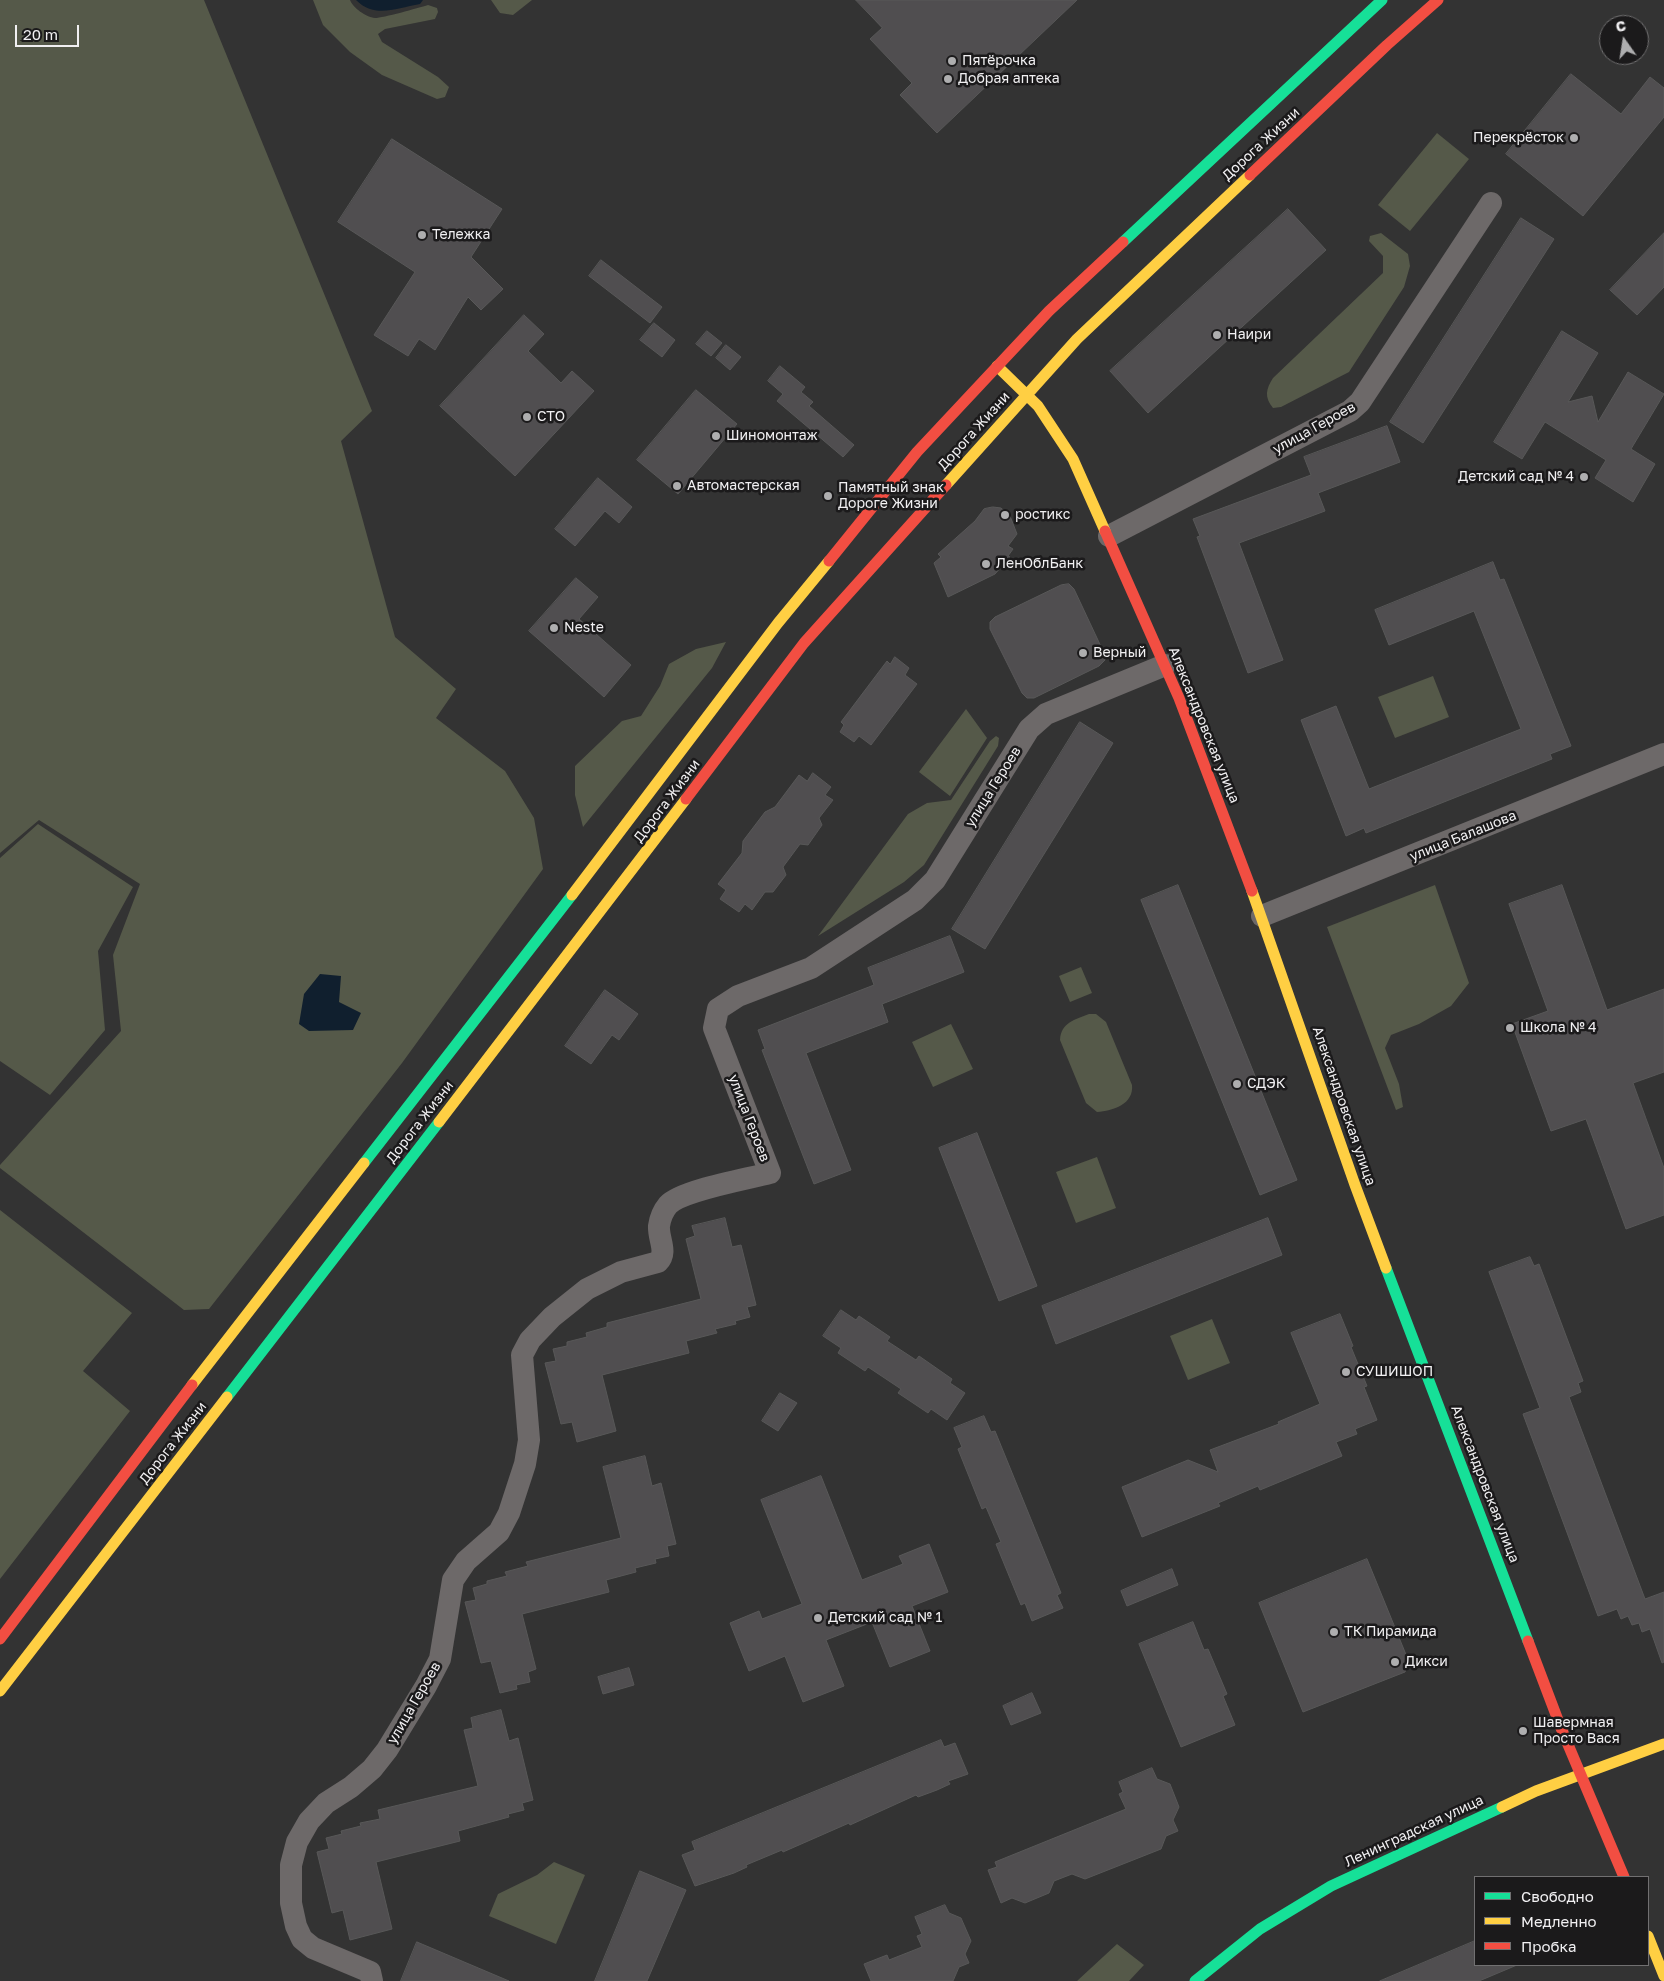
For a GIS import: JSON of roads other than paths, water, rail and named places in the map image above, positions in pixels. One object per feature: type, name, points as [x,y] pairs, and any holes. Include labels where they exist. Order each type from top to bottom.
[{"type":"main road","name":"Дорога Жизни","points":[[0,1639],[216,1353],[577,888],[778,623],[917,452],[1049,311],[1382,0]]},
{"type":"main road","name":"Дорога Жизни","points":[[0,1691],[600,914],[804,642],[1077,339],[1380,52],[1438,0]]},
{"type":"main road","name":"Александровская улица","points":[[997,366],[1038,406],[1073,459],[1165,665],[1203,758],[1262,916],[1355,1185],[1561,1728],[1624,1876]]},
{"type":"main road","name":"Ленинградская улица","points":[[1195,1981],[1260,1929],[1331,1886],[1536,1791],[1664,1744]]},
{"type":"main road","points":[[1649,1938],[1664,1976]]},
{"type":"street","name":"улица Героев","points":[[1109,536],[1350,411],[1360,402],[1491,203]]},
{"type":"street","name":"улица Героев","points":[[372,1981],[370,1972],[313,1948],[302,1939],[296,1926],[290,1903],[291,1865],[297,1842],[309,1820],[326,1803],[351,1787],[372,1770],[387,1750],[440,1659],[453,1580],[466,1561],[499,1532],[509,1513],[525,1464],[529,1440],[522,1355],[530,1340],[552,1317],[587,1289],[621,1272],[658,1262],[662,1258],[663,1253],[659,1234],[660,1219],[668,1205],[681,1196],[770,1173],[714,1028],[718,1010],[738,996],[811,968],[915,900],[935,880],[1029,729],[1046,714],[1165,665]]},
{"type":"street","name":"улица Балашова","points":[[1262,916],[1664,754]]},
{"type":"water","points":[[356,0],[423,0],[420,4],[394,10],[378,11],[363,6]]},
{"type":"water","points":[[320,974],[341,976],[339,1002],[361,1013],[353,1030],[309,1031],[299,1024],[304,994]]},
{"type":"place","name":"Пятёрочка","points":[[952,61]]},
{"type":"place","name":"Добрая аптека","points":[[948,79]]},
{"type":"place","name":"Перекрёсток","points":[[1574,138]]},
{"type":"place","name":"Тележка","points":[[422,235]]},
{"type":"place","name":"Наири","points":[[1217,335]]},
{"type":"place","name":"СТО","points":[[527,417]]},
{"type":"place","name":"Шиномонтаж","points":[[716,436]]},
{"type":"place","name":"Детский сад № 4","points":[[1584,477]]},
{"type":"place","name":"Автомастерская","points":[[677,486]]},
{"type":"place","name":"Памятный знак Дороге Жизни","points":[[828,496]]},
{"type":"place","name":"ростикс","points":[[1005,515]]},
{"type":"place","name":"ЛенОблБанк","points":[[986,564]]},
{"type":"place","name":"Neste","points":[[554,628]]},
{"type":"place","name":"Верный","points":[[1083,653]]},
{"type":"place","name":"Школа № 4","points":[[1510,1028]]},
{"type":"place","name":"СДЭК","points":[[1237,1084]]},
{"type":"place","name":"СУШИШОП","points":[[1346,1372]]},
{"type":"place","name":"Детский сад № 1","points":[[818,1618]]},
{"type":"place","name":"ТК Пирамида","points":[[1334,1632]]},
{"type":"place","name":"Дикси","points":[[1395,1662]]},
{"type":"place","name":"Шавермная Просто Вася","points":[[1523,1731]]}]
